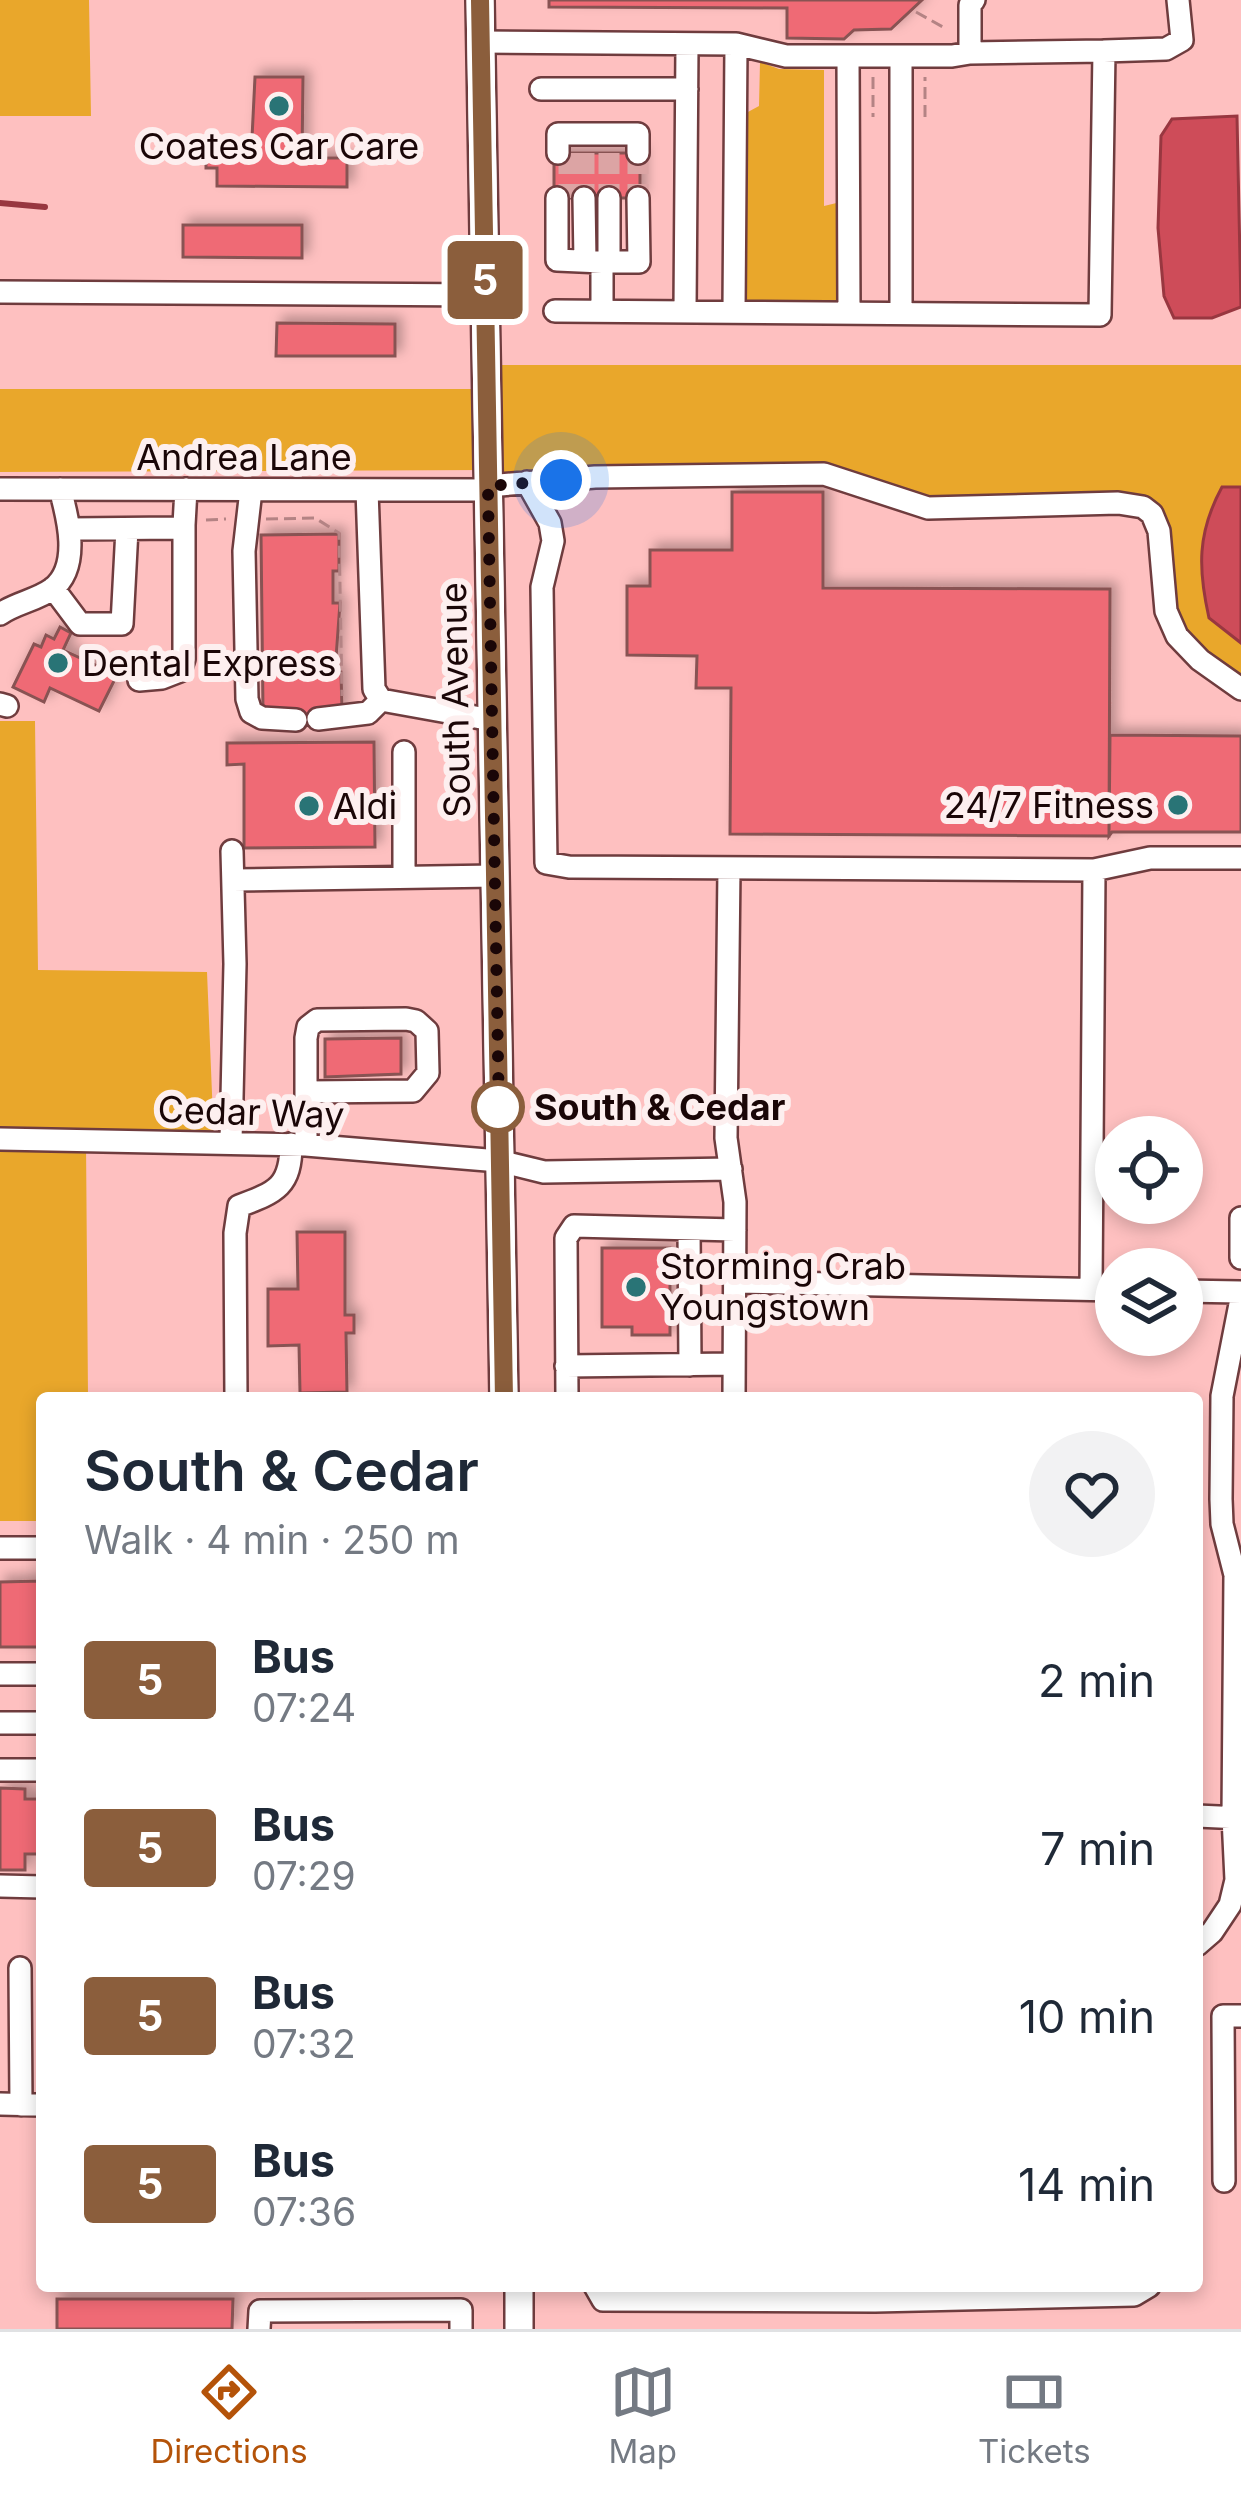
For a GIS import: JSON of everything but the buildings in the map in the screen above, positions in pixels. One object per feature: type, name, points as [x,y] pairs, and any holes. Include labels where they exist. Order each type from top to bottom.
[{"type":"main road","name":"South Avenue","points":[[480,0],[504,1392]]},
{"type":"main road","points":[[519,2292],[519,2329]]},
{"type":"street","points":[[970,53],[970,5],[974,0]]},
{"type":"street","points":[[481,42],[736,44],[786,56],[848,57],[1166,49],[1182,40],[1178,0]]},
{"type":"street","points":[[734,311],[736,44]]},
{"type":"street","points":[[685,310],[687,46]]},
{"type":"street","points":[[555,311],[1100,315],[1104,52]]},
{"type":"street","points":[[901,56],[901,313]]},
{"type":"street","points":[[848,57],[849,313]]},
{"type":"street","points":[[542,89],[687,89]]},
{"type":"street","points":[[597,144],[602,90]]},
{"type":"street","points":[[570,198],[598,261],[602,311]]},
{"type":"street","points":[[598,261],[624,198]]},
{"type":"street","points":[[0,292],[485,295]]},
{"type":"street","name":"Andrea Lane","points":[[0,489],[488,488],[527,482],[824,474],[928,508],[1118,503],[1143,507],[1152,514],[1159,531],[1166,611],[1177,636],[1200,660],[1241,689]]},
{"type":"street","points":[[527,482],[550,523],[553,541],[542,587],[546,863],[1094,870],[1150,858],[1241,858]]},
{"type":"street","points":[[0,614],[53,588],[66,570],[71,529],[60,489]]},
{"type":"street","points":[[139,680],[180,671],[184,659],[186,490]]},
{"type":"street","points":[[251,490],[244,551],[251,712],[262,718],[343,716],[368,713],[380,700]]},
{"type":"street","points":[[367,490],[372,676],[380,700]]},
{"type":"street","points":[[71,529],[184,522]]},
{"type":"street","points":[[53,588],[80,625],[122,624],[127,529]]},
{"type":"street","points":[[380,700],[492,720]]},
{"type":"street","points":[[404,752],[404,877]]},
{"type":"street","points":[[231,1142],[232,851]]},
{"type":"street","points":[[729,868],[726,1138],[734,1229],[734,1392]]},
{"type":"street","points":[[1091,1289],[1094,870]]},
{"type":"street","points":[[232,880],[495,876]]},
{"type":"street","points":[[236,1392],[239,1206],[280,1186],[291,1173],[307,1092],[308,1027],[317,1020],[406,1019],[427,1031],[428,1073],[413,1091],[307,1092]]},
{"type":"street","name":"Cedar Way","points":[[0,1139],[298,1144],[499,1161],[544,1172],[731,1169]]},
{"type":"street","points":[[1241,1218],[1241,1258]]},
{"type":"street","points":[[567,1392],[566,1238],[574,1226],[734,1229]]},
{"type":"street","points":[[689,1228],[690,1364]]},
{"type":"street","points":[[734,1282],[1095,1289]]},
{"type":"street","points":[[1203,1292],[1241,1295],[1222,1396],[1222,1524],[1235,1575],[1237,1880],[1230,1905],[1203,1940]]},
{"type":"street","points":[[566,1366],[734,1364]]},
{"type":"street","points":[[0,1548],[36,1548]]},
{"type":"street","points":[[0,1673],[36,1673]]},
{"type":"street","points":[[0,1723],[36,1723]]},
{"type":"street","points":[[0,1769],[36,1770]]},
{"type":"street","points":[[1203,1816],[1237,1817]]},
{"type":"street","points":[[0,1886],[36,1887]]},
{"type":"street","points":[[20,1968],[10,2056],[21,2104]]},
{"type":"street","points":[[1224,2181],[1232,2063],[1223,2016],[1241,2016]]},
{"type":"street","points":[[598,2292],[603,2300],[896,2292],[1139,2292]]},
{"type":"street","points":[[259,2320],[461,2319]]},
{"type":"path","points":[[916,12],[943,27]]},
{"type":"path","points":[[925,63],[925,117]]},
{"type":"path","points":[[873,69],[873,117]]},
{"type":"path","points":[[184,522],[315,518],[339,533],[343,716]]},
{"type":"shaded area","points":[[0,0],[89,0],[91,116],[0,116]]},
{"type":"shaded area","points":[[760,62],[779,69],[824,70],[824,206],[849,200],[849,313],[734,311],[735,119],[759,106]]},
{"type":"shaded area","points":[[1237,116],[1241,307],[1212,318],[1174,318],[1164,296],[1158,228],[1161,136],[1172,119]]},
{"type":"shaded area","points":[[486,365],[1241,365],[1241,487],[1222,487],[1209,618],[1241,643],[1241,689],[1177,636],[1152,514],[928,508],[824,474],[488,490],[487,470],[0,472],[0,389],[486,389]]},
{"type":"shaded area","points":[[1222,487],[1241,487],[1241,643],[1209,618],[1203,583],[1204,536]]},
{"type":"shaded area","points":[[0,721],[35,721],[38,970],[207,972],[214,1142],[86,1141],[88,1392],[36,1392],[36,1521],[0,1521]]},
{"type":"waterway","points":[[0,203],[45,207]]},
{"type":"tunnel","points":[[569,153],[569,198]]},
{"type":"tunnel","points":[[584,153],[584,198]]},
{"type":"tunnel","points":[[609,153],[609,198]]},
{"type":"tunnel","points":[[638,153],[638,198]]},
{"type":"bus line","name":"5","points":[[480,0],[504,1392]]},
{"type":"place","name":"Coates Car Care","points":[[279,106]]},
{"type":"place","name":"Dental Express","points":[[58,663]]},
{"type":"place","name":"24/7 Fitness","points":[[1178,805]]},
{"type":"place","name":"Aldi","points":[[309,806]]},
{"type":"place","name":"South & Cedar","points":[[498,1107]]},
{"type":"place","name":"Storming Crab Youngstown","points":[[636,1287]]},
{"type":"route","points":[[498,1107],[499,1114],[488,486],[561,480]]}]
